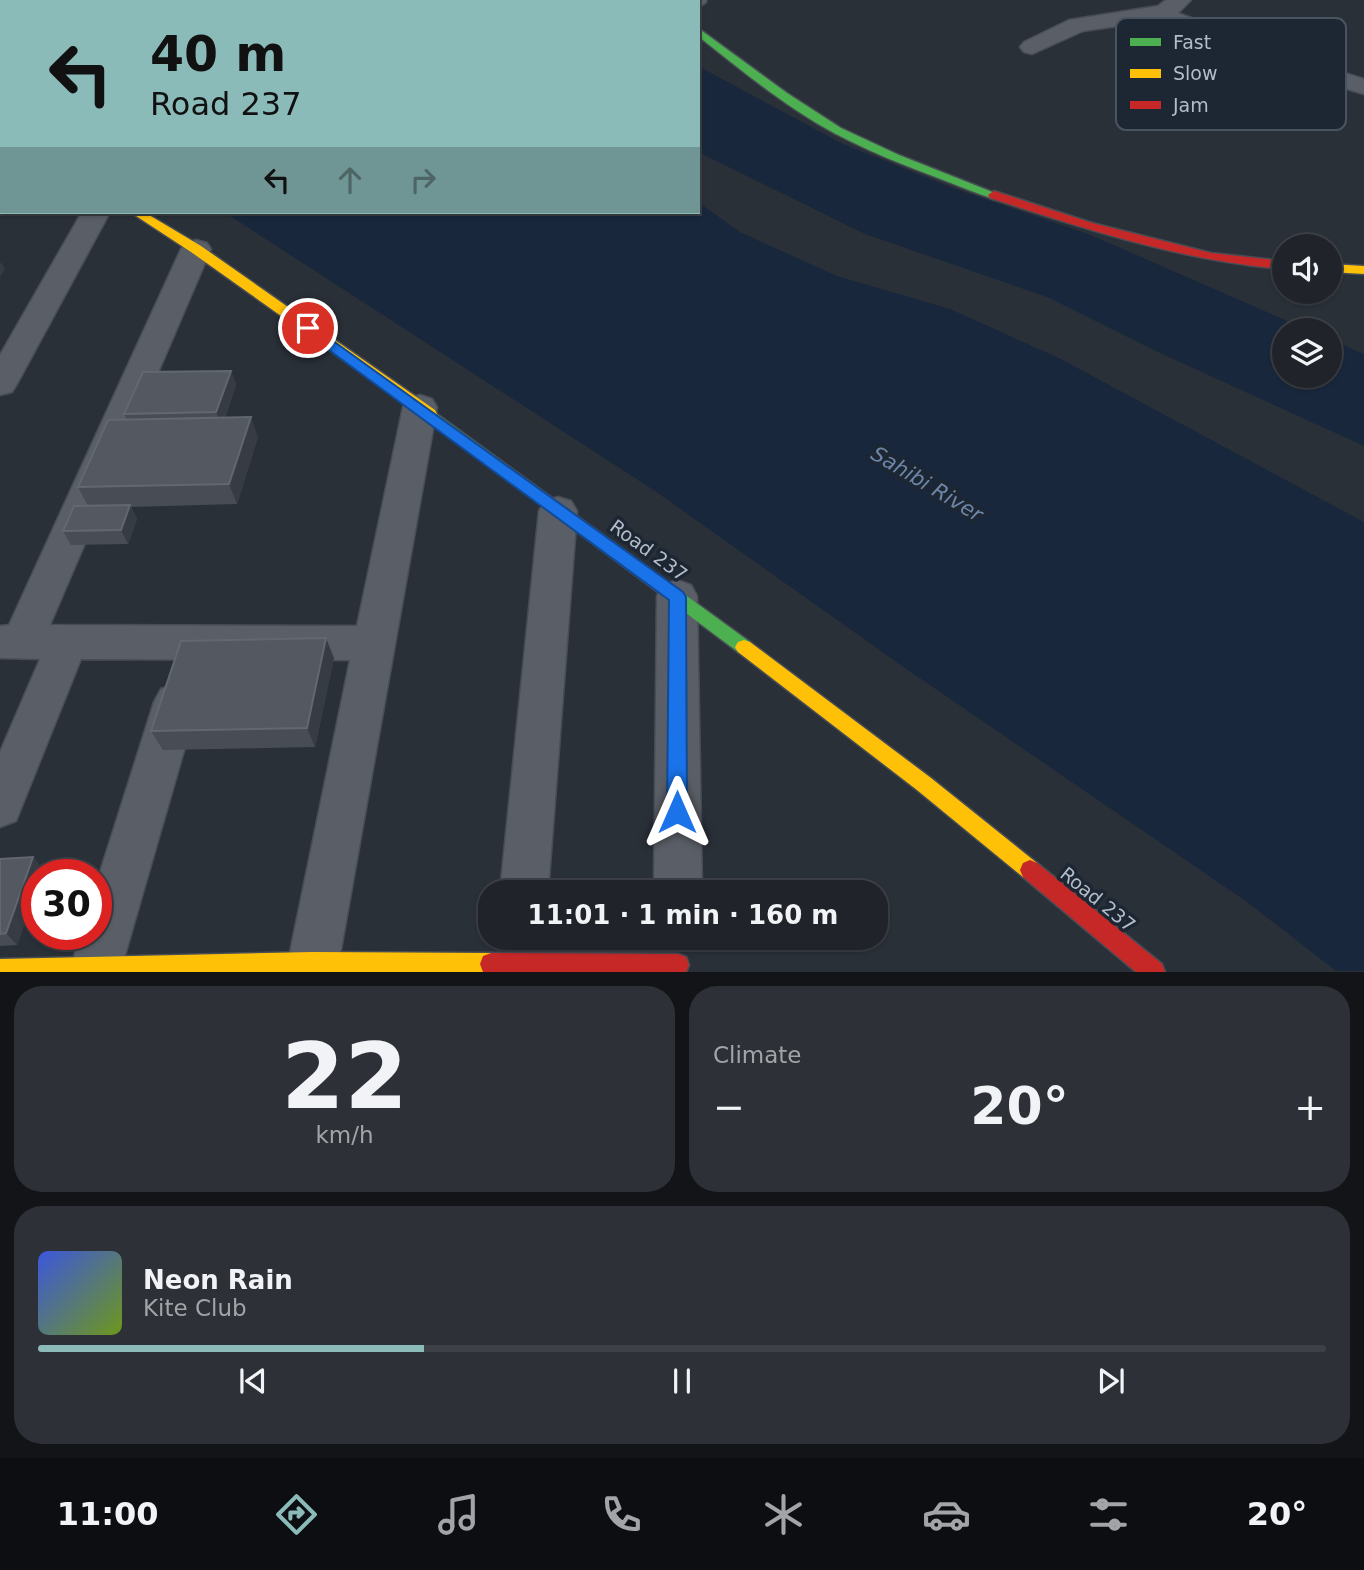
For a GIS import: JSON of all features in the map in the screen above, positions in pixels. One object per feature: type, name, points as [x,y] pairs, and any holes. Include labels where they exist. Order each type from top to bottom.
[{"type":"street","points":[[1032,47],[1077,24],[1173,6]]},
{"type":"street","points":[[700,33],[736,61],[836,129],[898,159],[1019,205],[1088,226],[1211,257],[1272,264]]},
{"type":"street","points":[[1346,82],[1364,88]]},
{"type":"street","points":[[0,384],[95,214]]},
{"type":"street","name":"Road 237","points":[[138,214],[196,248],[420,407],[677,597],[924,784],[1154,971]]},
{"type":"street","points":[[196,248],[11,643],[376,643]]},
{"type":"street","points":[[1342,268],[1364,270]]},
{"type":"street","points":[[1342,270],[1364,277]]},
{"type":"street","points":[[312,967],[420,407]]},
{"type":"street","points":[[525,880],[558,511]]},
{"type":"street","points":[[677,597],[678,880]]},
{"type":"street","points":[[0,806],[67,643]]},
{"type":"street","points":[[95,969],[194,643]]},
{"type":"street","points":[[3,971],[312,967],[519,958],[678,958]]},
{"type":"water","points":[[700,67],[843,144],[950,187],[1091,235],[1280,318],[1272,318],[1272,388],[1342,388],[1342,344],[1364,354],[1364,446],[1160,353],[1047,297],[865,234],[700,153]]},
{"type":"water","name":"Sahibi River","points":[[700,203],[740,232],[837,276],[950,309],[1059,358],[1364,522],[1364,971],[1336,971],[1247,902],[902,666],[655,491],[227,214],[700,214]]},
{"type":"building","points":[[231,371],[216,412],[124,414],[143,372]]},
{"type":"building","points":[[251,417],[229,484],[78,487],[108,420]]},
{"type":"building","points":[[130,505],[121,530],[63,531],[74,506]]},
{"type":"building","points":[[326,638],[307,728],[151,731],[181,641]]},
{"type":"building","points":[[33,857],[21,859],[21,891],[6,933],[0,934],[0,859]]},
{"type":"traffic: fast","points":[[700,33],[783,96],[837,130],[895,157],[994,195]]},
{"type":"traffic: fast","points":[[430,414],[744,647]]},
{"type":"traffic: slow","points":[[139,214],[196,249],[430,414]]},
{"type":"traffic: slow","points":[[1342,269],[1364,270]]},
{"type":"traffic: slow","points":[[744,647],[924,784],[1030,870]]},
{"type":"traffic: slow","points":[[0,970],[312,963],[491,964]]},
{"type":"traffic: jam","points":[[994,195],[1088,226],[1211,257],[1272,264]]},
{"type":"traffic: jam","points":[[1030,870],[1154,972]]},
{"type":"traffic: jam","points":[[491,964],[678,965]]},
{"type":"route","points":[[308,328],[420,407],[677,597],[677,812]]}]
